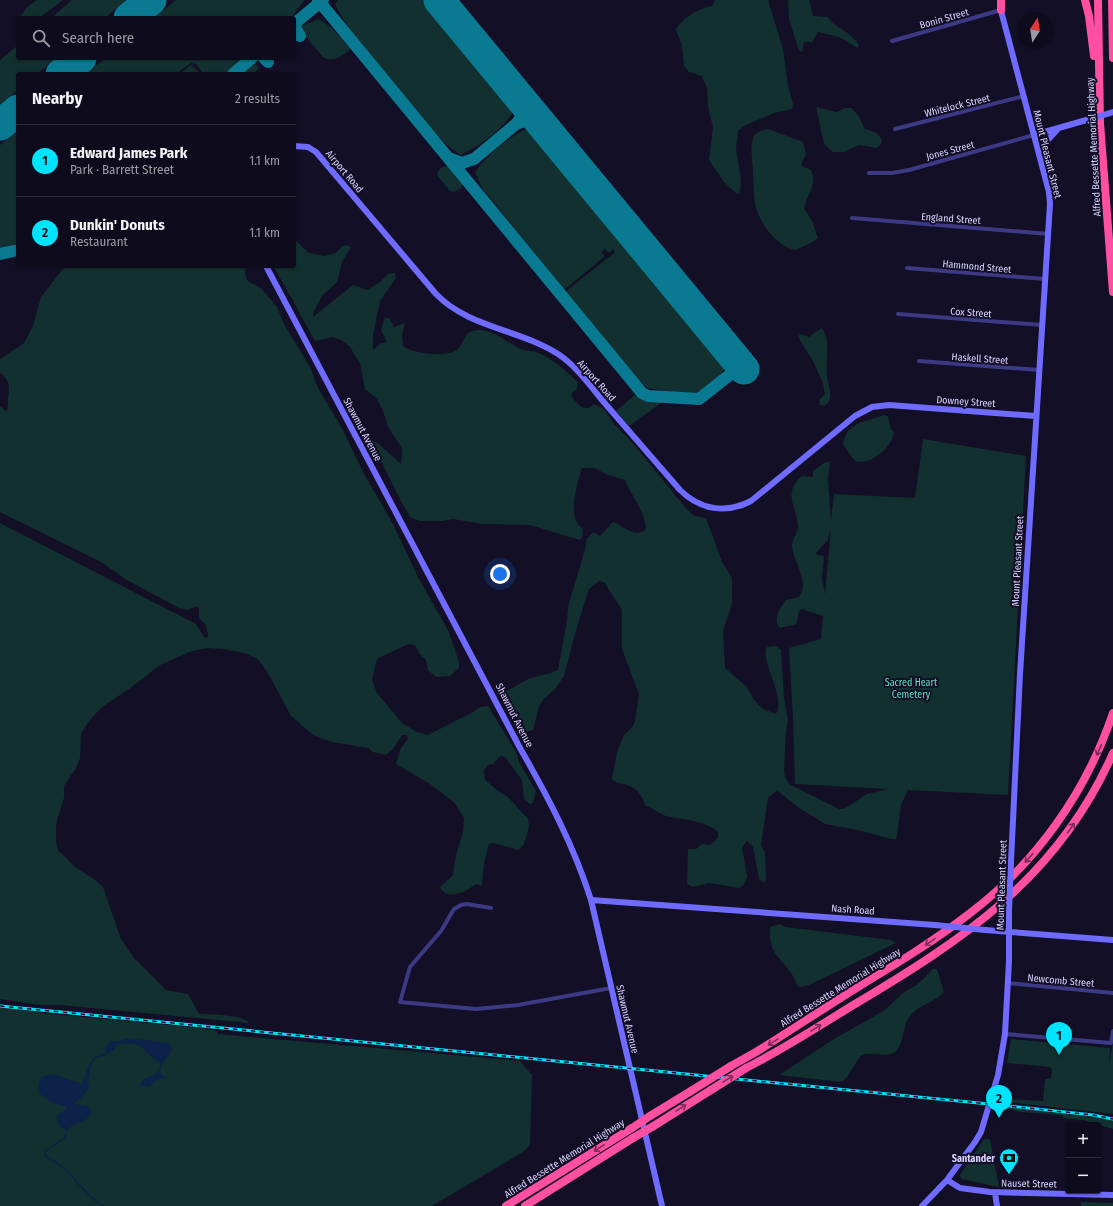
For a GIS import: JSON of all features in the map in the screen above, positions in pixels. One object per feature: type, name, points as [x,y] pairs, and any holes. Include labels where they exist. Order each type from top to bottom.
[{"type":"highway","points":[[1000,0],[1001,10]]},
{"type":"highway","points":[[1085,0],[1090,16],[1099,96]]},
{"type":"highway","name":"Alfred Bessette Memorial Highway","points":[[1098,0],[1099,96],[1113,292]]},
{"type":"highway","points":[[1112,0],[1113,58]]},
{"type":"highway","name":"Alfred Bessette Memorial Highway","points":[[506,1206],[731,1066],[787,1033],[927,944],[970,914],[998,890],[1038,848],[1072,801],[1095,759],[1113,713]]},
{"type":"highway","name":"Alfred Bessette Memorial Highway","points":[[525,1206],[746,1068],[787,1046],[925,962],[962,936],[1001,905],[1029,879],[1065,837],[1096,789],[1113,753]]},
{"type":"highway","points":[[535,1206],[572,1178]]},
{"type":"street","name":"Bonin Street","points":[[892,41],[1001,10]]},
{"type":"street","name":"Mount Pleasant Street","points":[[922,1206],[947,1180],[970,1150],[982,1128],[998,1075],[1005,1034],[1020,674],[1049,234],[1050,198],[1001,10]]},
{"type":"street","name":"Whitelock Street","points":[[895,129],[1024,96]]},
{"type":"street","points":[[1034,135],[1113,112]]},
{"type":"street","points":[[1040,161],[1046,142],[1058,128]]},
{"type":"street","name":"Jones Street","points":[[869,173],[892,173],[910,170],[1034,135]]},
{"type":"street","name":"Airport Road","points":[[296,146],[308,147],[315,150],[436,294],[450,307],[474,321],[535,342],[565,360],[680,490],[701,505],[726,509],[751,501],[859,413],[872,407],[896,406]]},
{"type":"street","name":"England Street","points":[[852,218],[1049,234]]},
{"type":"street","name":"Shawmut Avenue","points":[[267,268],[552,806],[576,855],[591,900],[662,1206]]},
{"type":"street","name":"Hammond Street","points":[[907,268],[1046,279]]},
{"type":"street","name":"Cox Street","points":[[898,314],[1042,325]]},
{"type":"street","name":"Haskell Street","points":[[919,361],[1039,370]]},
{"type":"street","name":"Downey Street","points":[[896,406],[1036,416]]},
{"type":"street","name":"Nash Road","points":[[591,900],[935,925],[1113,940]]},
{"type":"street","points":[[491,908],[467,904],[461,905],[454,909],[441,932],[410,967],[400,1002],[476,1009],[518,1004],[611,988]]},
{"type":"street","name":"Newcomb Street","points":[[1007,983],[1113,993]]},
{"type":"street","points":[[1005,1034],[1111,1043],[1113,1032]]},
{"type":"street","name":"Nauset Street","points":[[947,1180],[960,1188],[995,1193],[1113,1195]]},
{"type":"street","points":[[995,1193],[997,1206]]},
{"type":"green space","points":[[37,0],[63,0],[42,16],[20,16],[27,7]]},
{"type":"green space","points":[[72,0],[126,0],[107,16],[53,16]]},
{"type":"green space","points":[[176,0],[304,0],[293,16],[156,16]]},
{"type":"green space","points":[[338,0],[429,0],[508,96],[515,110],[504,124],[490,136],[476,147],[460,155],[425,123],[362,47],[335,4]]},
{"type":"green space","points":[[715,0],[768,0],[783,49],[788,86],[793,104],[792,109],[774,113],[744,126],[738,131],[736,149],[741,180],[740,193],[737,194],[724,182],[709,160],[713,127],[708,107],[707,88],[702,76],[689,72],[684,66],[682,45],[676,30],[682,21],[696,11],[712,6]]},
{"type":"green space","points":[[788,0],[809,0],[813,16],[827,17],[854,38],[859,45],[858,48],[839,37],[818,32],[812,42],[804,42],[802,52],[799,51],[789,19]]},
{"type":"green space","points":[[319,19],[332,28],[351,49],[335,59],[324,58],[307,38],[301,26]]},
{"type":"green space","points":[[16,47],[16,60],[54,60],[39,72],[16,72],[16,92],[0,104],[0,60]]},
{"type":"green space","points":[[104,60],[242,60],[227,72],[202,72],[196,64],[191,63],[179,72],[88,72]]},
{"type":"green space","points":[[191,65],[199,72],[182,72]]},
{"type":"green space","points":[[253,65],[257,65],[259,68],[256,72],[244,72]]},
{"type":"green space","points":[[816,107],[837,112],[845,108],[851,108],[858,115],[865,129],[879,135],[882,143],[877,148],[859,145],[844,152],[833,152],[824,144]]},
{"type":"green space","points":[[530,127],[539,134],[724,358],[727,365],[718,379],[697,393],[671,392],[647,388],[629,370],[565,292],[615,252],[613,249],[609,253],[605,249],[601,252],[605,256],[564,290],[482,188],[475,172],[480,165],[492,152],[506,141]]},
{"type":"green space","points":[[768,129],[803,142],[806,154],[801,164],[803,167],[810,169],[812,174],[813,184],[804,208],[812,221],[818,238],[797,250],[783,245],[771,234],[761,221],[755,203],[752,144],[755,135],[760,131]]},
{"type":"green space","points":[[16,132],[16,244],[0,248],[0,145]]},
{"type":"green space","points":[[448,166],[462,183],[462,187],[455,192],[450,191],[437,175],[438,171],[442,167]]},
{"type":"green space","name":"Sacred Heart Cemetery","points":[[296,241],[309,253],[325,256],[336,253],[342,246],[347,245],[351,247],[342,262],[337,282],[322,296],[314,311],[313,317],[353,285],[367,290],[379,283],[388,274],[395,273],[396,278],[380,301],[373,335],[373,350],[381,343],[387,342],[381,330],[385,317],[390,319],[394,327],[405,323],[402,335],[403,346],[414,351],[430,354],[453,352],[460,347],[465,336],[470,332],[479,330],[486,331],[521,349],[544,355],[570,374],[578,382],[577,389],[571,394],[575,401],[580,406],[586,408],[589,408],[594,404],[604,409],[614,424],[631,441],[685,507],[694,516],[706,518],[722,562],[732,578],[732,604],[723,631],[725,668],[747,687],[754,700],[763,709],[776,714],[778,697],[766,660],[766,653],[767,647],[776,646],[781,650],[784,698],[788,720],[786,732],[785,777],[789,784],[839,809],[844,809],[867,794],[889,789],[795,784],[789,648],[821,639],[823,616],[802,609],[799,611],[795,625],[780,628],[777,621],[779,610],[786,600],[799,597],[803,585],[792,547],[798,527],[792,499],[793,488],[796,482],[802,476],[813,477],[813,471],[824,463],[830,461],[828,479],[831,521],[834,494],[915,498],[923,439],[1026,456],[1008,795],[908,790],[901,805],[896,839],[891,839],[858,830],[825,824],[799,808],[776,791],[768,798],[761,845],[765,853],[765,883],[759,879],[753,847],[747,841],[742,847],[747,876],[745,883],[740,888],[709,883],[693,887],[687,884],[688,849],[696,849],[702,844],[710,845],[718,838],[718,832],[707,825],[669,817],[646,806],[641,796],[634,788],[617,783],[612,779],[617,752],[624,735],[633,726],[635,721],[639,694],[622,649],[622,610],[604,582],[599,581],[589,589],[564,676],[556,688],[543,700],[539,707],[533,730],[520,733],[502,698],[503,693],[530,678],[558,670],[567,621],[568,607],[587,539],[593,532],[600,536],[613,522],[637,533],[646,530],[644,517],[625,480],[608,475],[594,468],[582,468],[574,500],[575,517],[578,524],[583,529],[580,540],[530,525],[483,524],[453,519],[443,521],[420,521],[410,517],[369,441],[370,438],[379,444],[401,464],[402,448],[388,427],[377,399],[365,389],[360,364],[350,347],[341,340],[333,337],[315,341],[274,268],[296,268]],"holes":[[[831,528],[825,594],[822,579],[824,556],[815,554],[828,540]]]},
{"type":"green space","points":[[63,268],[246,268],[246,278],[249,282],[261,288],[277,307],[284,324],[310,367],[318,388],[343,430],[363,472],[393,524],[419,579],[448,630],[459,662],[459,668],[450,676],[436,677],[428,670],[426,660],[419,653],[415,645],[408,644],[377,659],[372,680],[377,693],[402,723],[417,732],[428,735],[480,707],[488,706],[516,752],[519,762],[536,791],[533,803],[530,804],[524,799],[522,780],[505,757],[500,756],[493,764],[488,765],[484,770],[485,780],[507,796],[528,819],[529,826],[526,838],[524,844],[518,850],[494,843],[489,844],[484,863],[482,886],[476,884],[468,890],[457,894],[447,894],[440,887],[453,875],[456,855],[463,832],[464,818],[454,802],[430,784],[396,764],[401,748],[408,739],[407,735],[402,735],[392,750],[386,755],[373,752],[368,748],[332,742],[313,735],[291,716],[268,673],[258,659],[244,653],[224,649],[208,648],[192,651],[160,665],[129,689],[102,707],[89,721],[81,734],[80,758],[76,768],[64,786],[64,798],[56,824],[56,842],[58,850],[75,867],[94,879],[103,887],[121,939],[134,958],[166,990],[188,994],[199,1014],[241,1018],[249,1023],[60,1005],[40,1005],[0,999],[0,523],[196,624],[204,637],[207,638],[208,636],[206,625],[199,618],[199,609],[197,606],[188,610],[179,608],[127,580],[101,562],[0,512],[0,406],[6,411],[8,409],[9,385],[5,377],[0,373],[0,359],[24,343],[33,326],[41,297]]},
{"type":"green space","points":[[821,328],[823,329],[827,340],[827,378],[830,393],[829,401],[824,406],[820,405],[819,400],[825,394],[823,383],[813,361],[798,337],[800,334],[809,337]]},
{"type":"green space","points":[[635,395],[660,402],[660,404],[629,426],[616,411]]},
{"type":"green space","points":[[883,415],[888,416],[891,429],[894,432],[889,444],[885,450],[867,461],[855,461],[843,445],[848,431],[857,424]]},
{"type":"green space","points":[[780,924],[786,927],[891,940],[896,943],[809,985],[799,987],[793,976],[776,954],[771,943],[770,927]]},
{"type":"green space","points":[[933,969],[937,969],[944,992],[940,996],[916,1010],[908,1019],[898,1050],[887,1055],[861,1055],[847,1077],[842,1082],[779,1075],[834,1039],[885,1010],[904,992],[917,985]]},
{"type":"green space","points":[[0,1006],[50,1014],[201,1028],[216,1031],[218,1034],[520,1061],[532,1075],[530,1145],[523,1152],[432,1206],[0,1206]]},
{"type":"green space","points":[[1011,1039],[1110,1048],[1109,1065],[1113,1042],[1113,1114],[998,1101],[999,1095],[1002,1093],[1005,1094],[1006,1099],[1043,1101],[1045,1079],[1051,1078],[1052,1070],[1050,1067],[1007,1063]]},
{"type":"green space","points":[[996,1106],[1113,1119],[1113,1129],[1101,1125],[1101,1122],[1063,1118],[1062,1115],[1020,1112]]},
{"type":"green space","points":[[984,1139],[990,1139],[999,1187],[961,1179],[960,1175]]},
{"type":"green space","points":[[1081,1202],[1113,1203],[1113,1206],[1081,1206]]},
{"type":"water","points":[[129,1038],[168,1043],[173,1049],[162,1064],[140,1047],[135,1045],[118,1044],[114,1050],[105,1055],[105,1048],[110,1041],[119,1041]]},
{"type":"water","points":[[89,1065],[91,1066],[88,1082],[89,1087],[84,1095],[74,1104],[89,1106],[92,1110],[88,1118],[67,1130],[64,1129],[58,1123],[57,1115],[66,1110],[66,1107],[51,1102],[40,1094],[38,1084],[42,1077],[53,1074],[82,1084]]},
{"type":"water","points":[[159,1070],[165,1079],[158,1079],[149,1087],[140,1086],[143,1079],[154,1075]]},
{"type":"waterway","points":[[90,1065],[95,1058],[105,1055]]},
{"type":"waterway","points":[[160,1070],[161,1064]]},
{"type":"waterway","points":[[68,1128],[64,1138],[46,1151],[45,1156],[55,1161],[62,1167],[88,1194],[103,1206]]},
{"type":"taxiway","points":[[318,0],[642,393],[648,396],[699,399],[741,366]]},
{"type":"taxiway","points":[[296,22],[323,0]]},
{"type":"taxiway","points":[[296,30],[300,36]]},
{"type":"taxiway","points":[[235,72],[250,60]]},
{"type":"taxiway","points":[[516,124],[521,115],[519,97]]},
{"type":"taxiway","points":[[449,158],[462,163],[474,159],[520,122],[531,122],[545,128]]},
{"type":"taxiway","points":[[0,254],[16,250]]},
{"type":"runway","points":[[131,16],[151,0]]},
{"type":"runway","points":[[439,0],[744,369]]},
{"type":"runway","points":[[64,72],[78,60]]},
{"type":"runway","points":[[0,125],[16,112]]},
{"type":"railway","points":[[0,1006],[989,1104],[1093,1115],[1113,1119]]},
{"type":"place","name":"Edward James Park","points":[[1059,1055]]},
{"type":"place","name":"Dunkin' Donuts","points":[[999,1118]]},
{"type":"place","name":"Santander","points":[[1009,1175]]}]
